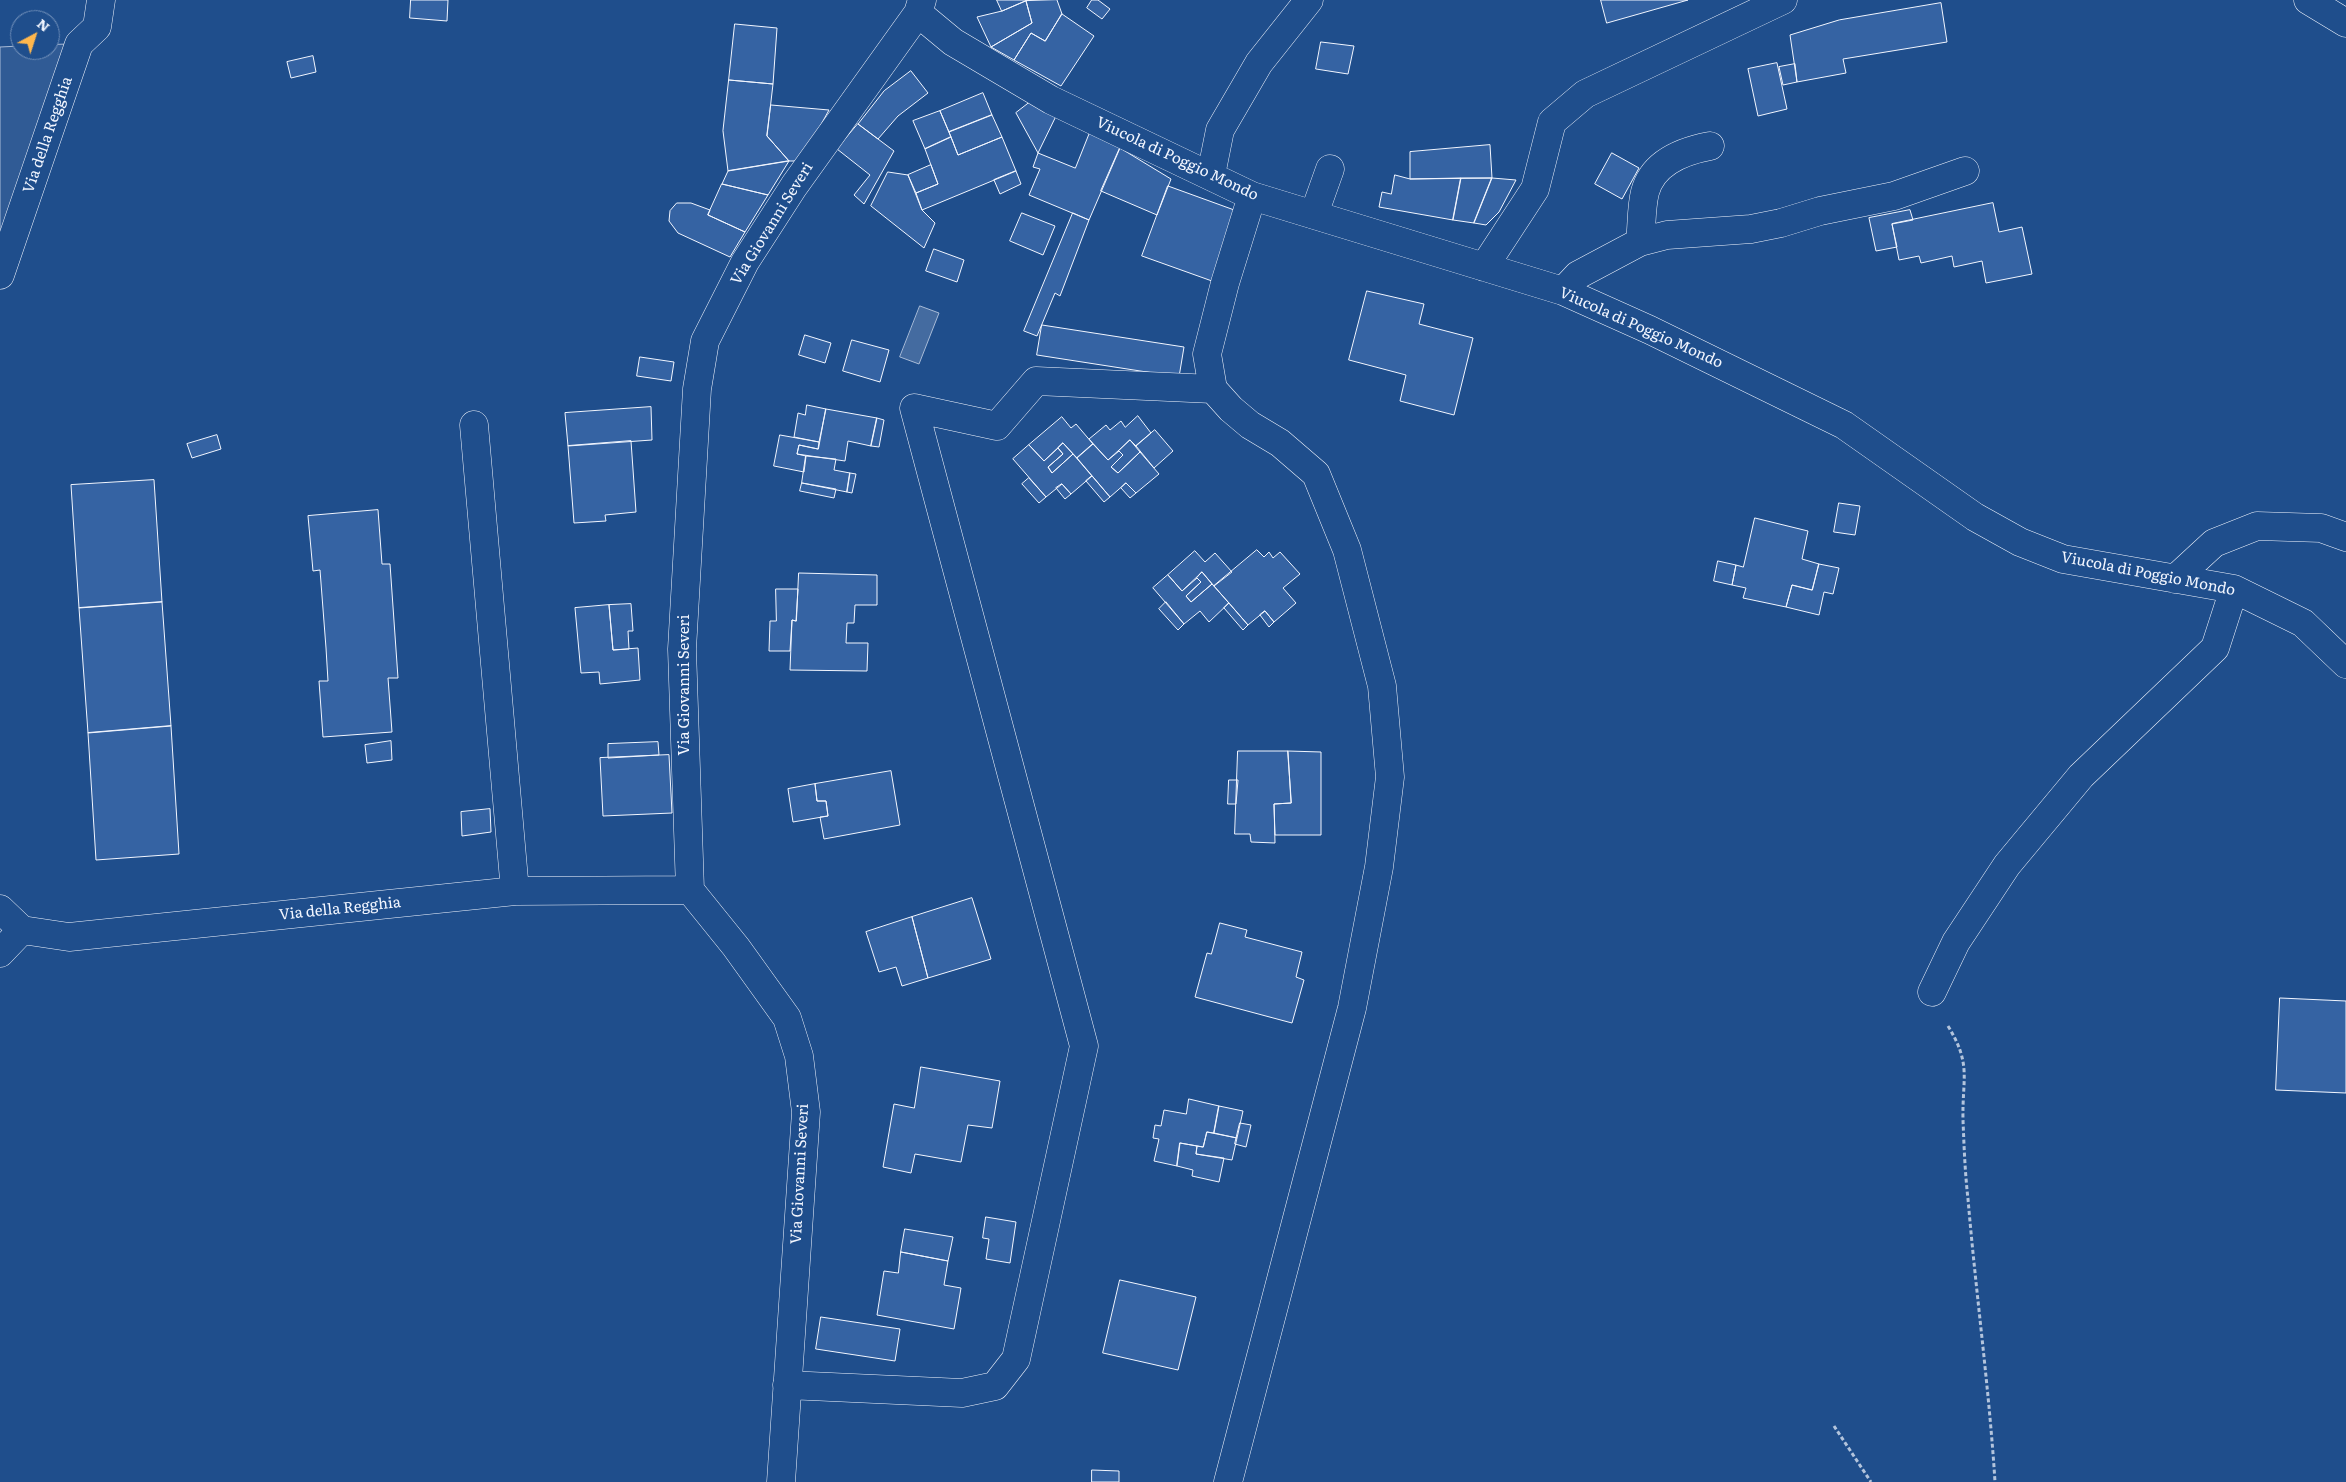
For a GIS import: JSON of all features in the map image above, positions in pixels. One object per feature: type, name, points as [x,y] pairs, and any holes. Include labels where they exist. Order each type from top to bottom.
[{"type":"street","name":"Via della Regghia","points":[[0,275],[79,44],[97,27],[101,0]]},
{"type":"street","points":[[1212,175],[1220,130],[1259,63],[1309,0]]},
{"type":"street","points":[[1484,267],[1535,189],[1552,122],[1585,94],[1783,0]]},
{"type":"street","points":[[2308,0],[2346,23]]},
{"type":"street","name":"Viucola di Poggio Mondo","points":[[920,6],[953,42],[1051,100],[1212,175],[1252,196],[1563,291],[1650,330],[1844,425],[1975,517],[2020,542],[2063,559],[2234,589],[2303,623],[2346,664]]},
{"type":"street","name":"Via Giovanni Severi","points":[[781,1482],[786,1385],[806,1112],[800,1056],[787,1018],[736,946],[690,890],[682,649],[697,389],[705,340],[745,262],[794,186],[920,6]]},
{"type":"street","points":[[1640,242],[1645,191],[1655,173],[1670,158],[1689,150],[1710,146]]},
{"type":"street","points":[[1314,214],[1330,169]]},
{"type":"street","points":[[1563,291],[1578,275],[1640,242],[1666,235],[1751,229],[1781,223],[1820,211],[1894,196],[1965,171]]},
{"type":"street","points":[[1228,1482],[1352,1008],[1379,868],[1390,776],[1382,686],[1348,550],[1316,474],[1280,443],[1250,425],[1231,409],[1213,389],[1207,354],[1225,283],[1252,196]]},
{"type":"street","points":[[786,1385],[962,1393],[995,1386],[1016,1359],[1084,1046],[914,408],[997,426],[1036,381],[1213,389]]},
{"type":"street","points":[[474,425],[515,891]]},
{"type":"street","points":[[2175,579],[2214,543],[2257,526],[2321,528],[2346,537]]},
{"type":"street","points":[[1932,992],[1956,942],[2014,858],[2081,776],[2215,648],[2234,589]]},
{"type":"street","name":"Via della Regghia","points":[[22,930],[69,937],[515,891],[690,890]]},
{"type":"street","points":[[0,909],[22,930],[0,953]]},
{"type":"path","points":[[1932,992],[1956,1039],[1966,1074],[1963,1118],[1968,1198],[1995,1482]]},
{"type":"path","points":[[1834,1426],[1871,1482]]},
{"type":"shaded area","points":[[79,44],[0,276],[0,47],[10,46],[10,60],[60,60],[60,45]]},
{"type":"shaded area","points":[[920,306],[939,313],[919,364],[900,357]]},
{"type":"building","points":[[411,0],[448,0],[447,21],[410,18]]},
{"type":"building","points":[[997,0],[1028,0],[1002,11]]},
{"type":"building","points":[[1057,0],[1062,14],[1045,41],[1031,33],[1014,60],[991,47],[1032,23],[1026,1]]},
{"type":"building","points":[[1092,0],[1098,0],[1110,9],[1102,19],[1087,8]]},
{"type":"building","points":[[1601,0],[1688,0],[1607,23]]},
{"type":"building","points":[[1026,1],[1032,23],[991,47],[977,17],[1002,11]]},
{"type":"building","points":[[1941,3],[1947,42],[1843,59],[1846,73],[1797,82],[1790,35],[1839,20]]},
{"type":"building","points":[[1062,14],[1094,36],[1061,86],[1014,60],[1031,33],[1045,41]]},
{"type":"building","points":[[735,24],[777,28],[773,84],[729,80]]},
{"type":"building","points":[[1321,42],[1354,46],[1348,74],[1316,69]]},
{"type":"building","points":[[313,56],[316,72],[291,78],[287,62]]},
{"type":"building","points":[[1777,63],[1787,109],[1758,116],[1748,69]]},
{"type":"building","points":[[1795,64],[1797,82],[1783,85],[1779,67]]},
{"type":"building","points":[[911,71],[928,93],[898,116],[878,139],[858,124],[884,91]]},
{"type":"building","points":[[729,80],[773,84],[767,136],[789,161],[728,171],[723,131]]},
{"type":"building","points":[[983,93],[992,115],[949,132],[940,111]]},
{"type":"building","points":[[1034,99],[1058,112],[1038,153],[1016,113]]},
{"type":"building","points":[[771,105],[829,110],[801,161],[789,161],[767,136]]},
{"type":"building","points":[[940,111],[951,137],[925,149],[913,121]]},
{"type":"building","points":[[992,115],[1002,137],[958,155],[949,132]]},
{"type":"building","points":[[858,124],[894,151],[864,204],[854,195],[870,175],[837,149]]},
{"type":"building","points":[[1091,130],[1120,148],[1089,220],[1029,195],[1040,169],[1033,167],[1038,153],[1075,168]]},
{"type":"building","points":[[951,137],[958,155],[1002,137],[1016,171],[922,210],[916,193],[938,184],[925,149]]},
{"type":"building","points":[[1490,145],[1492,178],[1410,179],[1410,152]]},
{"type":"building","points":[[1120,148],[1171,179],[1157,215],[1101,191]]},
{"type":"building","points":[[1612,153],[1639,168],[1622,199],[1595,184]]},
{"type":"building","points":[[789,161],[768,195],[722,184],[728,171]]},
{"type":"building","points":[[931,165],[938,184],[916,193],[908,175]]},
{"type":"building","points":[[1016,171],[1021,184],[1000,194],[994,180]]},
{"type":"building","points":[[888,172],[908,175],[922,210],[935,223],[924,248],[871,206]]},
{"type":"building","points":[[1395,175],[1410,179],[1461,178],[1453,220],[1379,207],[1382,192],[1391,194]]},
{"type":"building","points":[[1461,178],[1492,178],[1474,223],[1453,220]]},
{"type":"building","points":[[1492,178],[1516,180],[1499,212],[1486,225],[1474,223]]},
{"type":"building","points":[[722,184],[768,195],[745,232],[708,215]]},
{"type":"building","points":[[1168,186],[1237,211],[1212,281],[1142,256]]},
{"type":"building","points":[[677,203],[691,203],[710,210],[708,215],[745,232],[730,257],[678,233],[669,221],[670,211]]},
{"type":"building","points":[[1993,203],[1999,232],[2022,227],[2032,274],[1986,283],[1982,261],[1954,267],[1952,256],[1921,263],[1919,256],[1899,260],[1892,224]]},
{"type":"building","points":[[1910,210],[1913,220],[1892,224],[1897,247],[1876,251],[1869,218]]},
{"type":"building","points":[[1022,213],[1055,226],[1043,255],[1010,241]]},
{"type":"building","points":[[1073,213],[1089,220],[1060,296],[1055,293],[1037,336],[1024,331]]},
{"type":"building","points":[[934,249],[964,260],[957,282],[926,271]]},
{"type":"building","points":[[1367,291],[1424,304],[1419,324],[1473,338],[1454,415],[1400,401],[1406,375],[1349,360]]},
{"type":"building","points":[[1042,325],[1184,347],[1179,377],[1037,355]]},
{"type":"building","points":[[805,335],[831,343],[825,363],[799,355]]},
{"type":"building","points":[[852,340],[889,350],[880,382],[843,371]]},
{"type":"building","points":[[640,357],[674,362],[671,381],[637,376]]},
{"type":"building","points":[[807,405],[826,409],[819,442],[794,437],[798,413],[805,415]]},
{"type":"building","points":[[651,407],[652,440],[568,446],[565,413]]},
{"type":"building","points":[[826,409],[877,418],[871,446],[848,441],[845,461],[797,454],[799,445],[818,449]]},
{"type":"building","points":[[1138,416],[1151,433],[1136,446],[1130,440],[1108,460],[1089,439],[1106,425],[1110,430],[1121,421],[1125,427]]},
{"type":"building","points":[[1062,417],[1071,428],[1076,424],[1093,444],[1077,458],[1063,443],[1044,461],[1029,445]]},
{"type":"building","points":[[877,418],[884,420],[879,447],[871,446]]},
{"type":"building","points":[[1155,430],[1173,451],[1154,468],[1136,446]]},
{"type":"building","points":[[217,435],[221,449],[192,458],[187,444]]},
{"type":"building","points":[[780,435],[819,442],[818,449],[799,445],[797,454],[806,456],[804,472],[774,466]]},
{"type":"building","points":[[1130,440],[1140,452],[1118,473],[1111,467],[1123,455],[1119,451]]},
{"type":"building","points":[[631,441],[636,512],[605,515],[606,521],[574,523],[568,446]]},
{"type":"building","points":[[1063,443],[1073,454],[1052,473],[1048,467],[1063,454],[1058,448]]},
{"type":"building","points":[[1093,444],[1108,460],[1119,451],[1123,455],[1111,467],[1118,473],[1140,452],[1159,474],[1136,493],[1126,483],[1110,497],[1077,458]]},
{"type":"building","points":[[1029,445],[1044,461],[1058,448],[1063,454],[1048,467],[1052,473],[1073,454],[1092,476],[1071,494],[1062,484],[1046,497],[1013,459]]},
{"type":"building","points":[[806,456],[836,459],[834,470],[850,473],[847,492],[802,483]]},
{"type":"building","points":[[850,473],[856,474],[852,493],[847,492]]},
{"type":"building","points":[[1092,476],[1110,497],[1104,502],[1086,481]]},
{"type":"building","points":[[1029,478],[1046,497],[1039,503],[1022,484]]},
{"type":"building","points":[[154,480],[162,602],[79,608],[71,485]]},
{"type":"building","points":[[802,483],[836,489],[834,498],[800,491]]},
{"type":"building","points":[[1126,483],[1136,493],[1130,498],[1121,488]]},
{"type":"building","points":[[1062,484],[1071,494],[1065,499],[1056,488]]},
{"type":"building","points":[[1839,503],[1860,506],[1855,535],[1834,532]]},
{"type":"building","points":[[378,510],[382,564],[390,564],[398,678],[388,678],[392,732],[323,737],[319,681],[328,681],[326,648],[320,570],[313,571],[308,516]]},
{"type":"building","points":[[1755,518],[1808,531],[1802,559],[1819,564],[1812,590],[1792,585],[1786,607],[1743,598],[1746,588],[1732,585],[1736,565],[1743,567]]},
{"type":"building","points":[[1257,550],[1264,557],[1269,552],[1273,558],[1280,552],[1300,574],[1283,588],[1296,603],[1274,622],[1265,611],[1248,625],[1214,586]]},
{"type":"building","points":[[1195,551],[1205,562],[1215,553],[1232,572],[1214,586],[1202,572],[1182,591],[1168,575]]},
{"type":"building","points":[[1718,561],[1736,565],[1732,585],[1714,581]]},
{"type":"building","points":[[1819,564],[1839,568],[1833,594],[1824,592],[1819,615],[1786,607],[1792,585],[1812,590]]},
{"type":"building","points":[[1202,572],[1212,584],[1191,602],[1186,596],[1201,582],[1197,578]]},
{"type":"building","points":[[799,573],[877,575],[877,605],[855,605],[854,623],[847,623],[846,643],[868,643],[867,671],[790,670],[792,620],[796,621]]},
{"type":"building","points":[[1168,575],[1182,591],[1197,578],[1201,582],[1186,596],[1191,602],[1212,584],[1229,603],[1209,622],[1200,611],[1184,624],[1153,588]]},
{"type":"building","points":[[776,589],[798,589],[796,621],[792,620],[790,651],[769,651],[770,621],[776,621]]},
{"type":"building","points":[[162,602],[171,726],[88,733],[79,608]]},
{"type":"building","points":[[1166,602],[1184,624],[1178,630],[1159,609]]},
{"type":"building","points":[[1229,603],[1248,625],[1243,630],[1224,608]]},
{"type":"building","points":[[631,604],[633,631],[628,631],[629,649],[613,650],[609,605]]},
{"type":"building","points":[[609,605],[613,650],[638,648],[640,680],[600,684],[599,672],[581,673],[575,608]]},
{"type":"building","points":[[1265,611],[1274,622],[1269,627],[1260,615]]},
{"type":"building","points":[[171,726],[179,854],[96,860],[88,733]]},
{"type":"building","points":[[391,741],[392,760],[367,763],[365,745]]},
{"type":"building","points":[[658,742],[659,755],[608,758],[608,744]]},
{"type":"building","points":[[1238,751],[1288,751],[1291,803],[1274,804],[1275,843],[1251,842],[1250,834],[1235,834]]},
{"type":"building","points":[[1288,751],[1321,752],[1321,835],[1275,835],[1274,804],[1291,803]]},
{"type":"building","points":[[669,755],[672,813],[603,816],[600,758]]},
{"type":"building","points":[[891,771],[900,825],[824,839],[820,817],[828,816],[826,801],[817,801],[815,784]]},
{"type":"building","points":[[1229,780],[1238,780],[1236,804],[1228,804]]},
{"type":"building","points":[[815,784],[817,801],[826,801],[828,816],[793,822],[788,789]]},
{"type":"building","points":[[490,809],[491,832],[462,836],[461,812]]},
{"type":"building","points":[[972,898],[991,959],[928,978],[912,917]]},
{"type":"building","points":[[912,917],[928,978],[902,986],[896,967],[879,972],[866,932]]},
{"type":"building","points":[[1220,923],[1247,930],[1245,937],[1302,952],[1296,977],[1304,980],[1292,1023],[1195,997],[1207,953],[1211,954]]},
{"type":"building","points":[[2280,998],[2346,1001],[2346,1093],[2276,1090]]},
{"type":"building","points":[[921,1067],[1000,1081],[992,1128],[968,1125],[961,1162],[915,1154],[911,1173],[883,1167],[894,1104],[914,1108]]},
{"type":"building","points":[[1189,1099],[1219,1106],[1214,1133],[1207,1132],[1203,1147],[1180,1143],[1177,1166],[1154,1161],[1159,1139],[1153,1138],[1155,1125],[1161,1126],[1164,1110],[1186,1114]]},
{"type":"building","points":[[1219,1106],[1243,1111],[1237,1138],[1214,1133]]},
{"type":"building","points":[[1240,1123],[1251,1125],[1246,1147],[1235,1144]]},
{"type":"building","points":[[1207,1132],[1237,1138],[1232,1160],[1196,1154],[1197,1146],[1203,1147]]},
{"type":"building","points":[[1180,1143],[1197,1146],[1196,1154],[1224,1158],[1219,1182],[1192,1176],[1193,1170],[1177,1166]]},
{"type":"building","points":[[986,1217],[1016,1222],[1010,1263],[986,1259],[989,1239],[983,1238]]},
{"type":"building","points":[[905,1229],[953,1237],[948,1261],[901,1252]]},
{"type":"building","points":[[901,1252],[948,1261],[944,1285],[961,1288],[954,1329],[877,1315],[884,1271],[898,1273]]},
{"type":"building","points":[[1120,1280],[1196,1297],[1178,1370],[1103,1353]]},
{"type":"building","points":[[821,1317],[900,1329],[895,1361],[816,1349]]},
{"type":"building","points":[[1092,1470],[1119,1471],[1119,1482],[1092,1482]]}]
